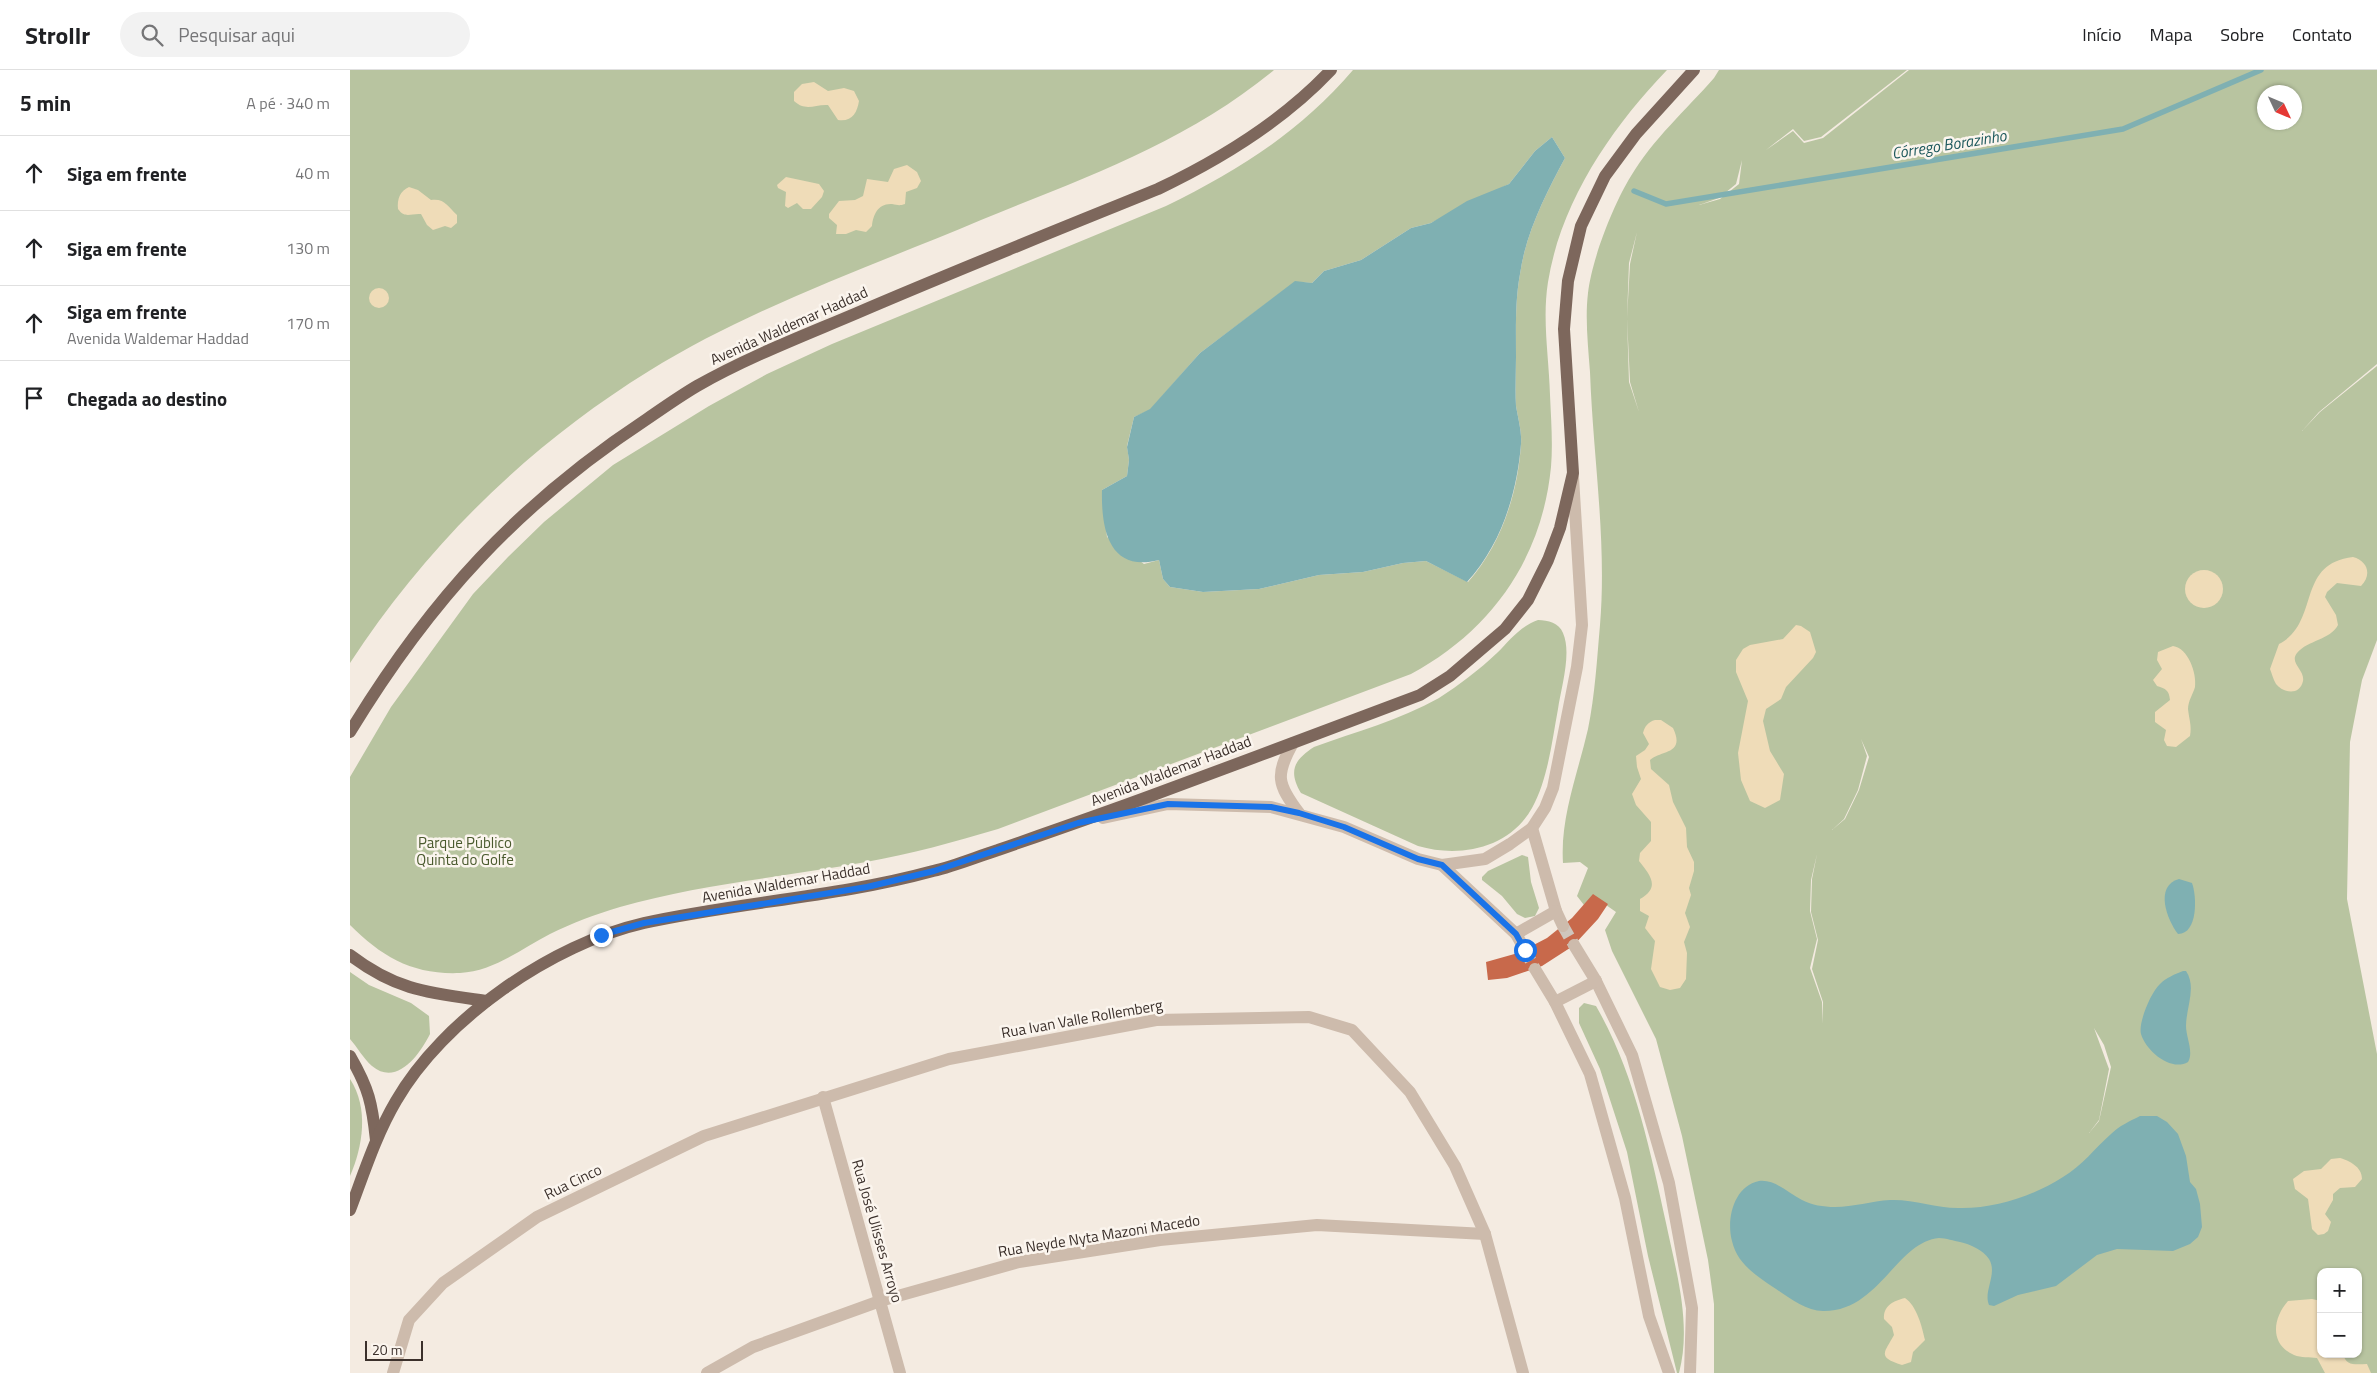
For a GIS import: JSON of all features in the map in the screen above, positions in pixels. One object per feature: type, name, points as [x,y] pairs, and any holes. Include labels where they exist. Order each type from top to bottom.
[{"type":"main road","name":"Avenida Waldemar Haddad","points":[[350,732],[399,657],[456,582],[493,542],[531,507],[601,450],[697,386],[760,355],[936,279],[1158,189],[1189,174],[1221,157],[1261,129],[1300,99],[1331,70]]},
{"type":"main road","name":"Avenida Waldemar Haddad","points":[[350,1210],[376,1140],[397,1098],[423,1064],[453,1032],[487,1001],[528,972],[565,951],[601,935],[644,923],[867,887],[934,871],[1078,823],[1293,743],[1420,695],[1450,676],[1505,629],[1528,600],[1548,560],[1560,528],[1573,474],[1564,329],[1568,281],[1581,226],[1605,176],[1636,134],[1694,70]]},
{"type":"main road","points":[[350,955],[373,972],[402,986],[429,993],[487,1001]]},
{"type":"main road","points":[[350,1056],[362,1077],[372,1103],[376,1140]]},
{"type":"street","points":[[1078,823],[1168,804],[1271,807],[1299,813],[1344,827],[1418,859],[1442,865],[1485,859],[1510,844],[1532,828],[1545,808],[1552,788],[1578,667],[1582,625],[1573,474]]},
{"type":"street","points":[[1293,743],[1282,763],[1279,778],[1284,794],[1299,813]]},
{"type":"street","points":[[1532,828],[1556,911],[1563,926]]},
{"type":"street","points":[[1442,865],[1516,934],[1525,950]]},
{"type":"street","points":[[1516,934],[1556,911]]},
{"type":"street","points":[[1574,945],[1596,981],[1632,1055],[1669,1182],[1692,1308],[1690,1373]]},
{"type":"street","points":[[1535,969],[1555,1002],[1590,1074],[1626,1198],[1649,1316],[1669,1373]]},
{"type":"street","points":[[1555,1002],[1596,981]]},
{"type":"street","name":"Rua Ivan Valle Rollemberg","points":[[823,1097],[949,1059],[1156,1020],[1309,1017],[1352,1030],[1410,1092],[1455,1166],[1485,1234],[1523,1373]]},
{"type":"street","name":"Rua José Ulisses Arroyo","points":[[823,1097],[900,1373]]},
{"type":"street","name":"Rua Cinco","points":[[393,1371],[409,1320],[443,1283],[537,1218],[704,1136],[823,1097]]},
{"type":"street","name":"Rua Neyde Nyta Mazoni Macedo","points":[[707,1373],[753,1347],[880,1302],[1018,1262],[1160,1240],[1317,1225],[1485,1234]]},
{"type":"green space","points":[[350,70],[1274,70],[1240,96],[1205,118],[1134,156],[1059,189],[770,307],[688,348],[649,371],[562,431],[483,501],[412,578],[350,663]]},
{"type":"green space","name":"Parque Público Quinta do Golfe","points":[[1353,70],[1667,70],[1627,116],[1609,141],[1577,194],[1564,223],[1555,252],[1546,296],[1552,449],[1546,501],[1537,532],[1524,562],[1508,589],[1488,614],[1465,636],[1440,657],[1411,674],[998,829],[883,859],[681,892],[620,907],[567,926],[496,964],[484,968],[460,973],[443,973],[413,967],[386,955],[350,925],[350,777],[391,707],[473,594],[544,522],[613,465],[709,406],[767,374],[832,344],[1166,206],[1219,178],[1267,148],[1290,131],[1333,92]],"holes":[[[1552,137],[1565,158],[1544,199],[1532,228],[1518,284],[1516,406],[1521,439],[1512,499],[1490,552],[1468,582],[1426,561],[1403,563],[1363,572],[1319,575],[1259,589],[1203,592],[1170,587],[1163,579],[1159,560],[1144,564],[1107,537],[1102,490],[1127,476],[1129,460],[1127,446],[1134,417],[1150,410],[1200,353],[1295,282],[1312,283],[1324,271],[1361,260],[1411,228],[1431,223],[1509,184],[1535,151]]]},
{"type":"green space","points":[[1719,70],[1907,70],[1821,137],[1804,141],[1793,129],[1766,150],[1793,131],[1804,143],[1823,138],[1909,70],[2377,70],[2377,364],[2319,412],[2302,431],[2320,412],[2377,366],[2377,640],[2362,680],[2350,742],[2347,899],[2377,1054],[2377,1373],[1714,1373],[1714,1304],[1708,1260],[1682,1136],[1656,1039],[1612,951],[1605,930],[1616,912],[1596,898],[1587,909],[1577,896],[1588,868],[1580,862],[1563,863],[1564,829],[1567,812],[1588,729],[1592,703],[1602,593],[1601,530],[1587,332],[1588,293],[1594,264],[1617,202],[1640,162],[1660,137],[1714,78]],"holes":[[[1742,160],[1739,184],[1720,199],[1699,205],[1719,198],[1736,184]],[[1637,232],[1630,264],[1627,318],[1629,263]],[[1627,318],[1630,382],[1639,412],[1629,382]],[[1861,739],[1869,757],[1859,790],[1845,819],[1832,830],[1844,819],[1858,790],[1867,756]],[[1817,854],[1812,879],[1811,912],[1818,940],[1812,969],[1823,1002],[1822,1024],[1822,1002],[1810,968],[1817,939],[1810,911],[1811,880]],[[2094,1028],[2104,1045],[2111,1067],[2099,1121],[2089,1133],[2099,1120],[2109,1069]]]},
{"type":"green space","points":[[1538,620],[1553,623],[1563,633],[1566,650],[1565,671],[1542,785],[1532,808],[1522,822],[1510,833],[1482,847],[1466,850],[1450,851],[1418,846],[1301,793],[1294,772],[1298,761],[1307,752],[1314,747],[1409,713],[1439,698],[1483,665],[1520,630]]},
{"type":"green space","points":[[1522,855],[1528,857],[1531,882],[1539,908],[1535,916],[1525,918],[1517,914],[1502,896],[1482,880],[1482,877],[1488,871]]},
{"type":"green space","points":[[350,972],[369,985],[411,1003],[429,1016],[430,1034],[426,1042],[414,1058],[399,1070],[390,1073],[372,1066],[350,1039]]},
{"type":"green space","points":[[1584,1003],[1596,1006],[1609,1031],[1631,1084],[1647,1139],[1681,1298],[1684,1336],[1679,1373],[1677,1373],[1648,1256],[1627,1152],[1600,1069],[1579,1023],[1579,1008]]},
{"type":"green space","points":[[350,1079],[360,1102],[362,1127],[361,1140],[350,1176]]},
{"type":"sand","points":[[814,82],[828,91],[844,88],[854,91],[859,101],[853,116],[847,120],[838,120],[828,105],[807,107],[794,101],[794,92],[802,84]]},
{"type":"sand","points":[[907,165],[917,172],[921,181],[917,188],[906,192],[905,204],[883,205],[877,210],[872,226],[866,232],[856,230],[846,234],[836,234],[837,225],[829,218],[829,214],[839,201],[855,200],[863,196],[867,179],[888,182],[894,169]]},
{"type":"sand","points":[[786,177],[819,184],[824,191],[822,197],[811,209],[803,209],[797,203],[788,208],[785,206],[786,192],[778,188],[777,185]]},
{"type":"sand","points":[[409,187],[418,190],[431,200],[440,200],[446,204],[457,215],[457,223],[451,228],[445,226],[433,230],[427,225],[421,214],[403,214],[398,209],[398,202],[401,193]]},
{"type":"sand","points":[[379,288],[386,291],[389,298],[386,305],[379,308],[372,305],[369,298],[372,291]]},
{"type":"sand","points":[[2353,557],[2362,562],[2367,569],[2364,582],[2361,586],[2337,583],[2327,592],[2325,597],[2336,615],[2338,625],[2330,634],[2307,645],[2297,653],[2295,660],[2303,677],[2299,689],[2287,691],[2279,687],[2270,669],[2279,644],[2292,634],[2300,622],[2315,582],[2323,570],[2335,562]]},
{"type":"sand","points":[[2204,570],[2217,576],[2223,589],[2217,602],[2204,608],[2191,602],[2185,589],[2191,576]]},
{"type":"sand","points":[[1796,625],[1810,632],[1816,652],[1813,658],[1786,687],[1781,699],[1766,709],[1763,721],[1770,751],[1784,774],[1780,800],[1765,808],[1750,801],[1741,780],[1738,753],[1748,701],[1736,672],[1736,660],[1743,649],[1750,645],[1783,639]]},
{"type":"sand","points":[[2173,646],[2183,651],[2187,656],[2195,675],[2195,687],[2188,706],[2191,726],[2190,736],[2176,747],[2167,746],[2164,740],[2166,730],[2155,722],[2155,712],[2170,700],[2166,690],[2157,686],[2153,680],[2162,669],[2157,660],[2158,652]]},
{"type":"sand","points":[[1655,720],[1661,720],[1673,728],[1676,743],[1670,750],[1650,760],[1651,769],[1669,785],[1673,802],[1686,828],[1687,847],[1694,862],[1694,871],[1689,888],[1691,895],[1685,913],[1690,927],[1684,942],[1687,953],[1686,979],[1680,988],[1670,990],[1660,987],[1651,969],[1655,941],[1645,928],[1649,916],[1640,911],[1640,899],[1650,890],[1652,881],[1639,861],[1640,853],[1651,841],[1651,822],[1636,805],[1632,794],[1641,779],[1636,756],[1645,750],[1649,744],[1643,733],[1647,725]]},
{"type":"sand","points":[[2340,1158],[2358,1168],[2362,1179],[2355,1187],[2340,1188],[2333,1194],[2333,1200],[2325,1214],[2331,1222],[2328,1231],[2318,1235],[2312,1229],[2308,1199],[2295,1189],[2293,1179],[2304,1171],[2321,1169],[2331,1159]]},
{"type":"sand","points":[[1905,1298],[1916,1311],[1925,1340],[1913,1352],[1911,1362],[1902,1365],[1886,1356],[1886,1350],[1894,1335],[1892,1327],[1884,1319],[1884,1314],[1887,1307]]},
{"type":"sand","points":[[2317,1300],[2317,1358],[2294,1355],[2280,1344],[2277,1338],[2277,1323],[2279,1315],[2288,1301]]},
{"type":"sand","points":[[2317,1358],[2344,1358],[2349,1363],[2367,1364],[2371,1373],[2325,1373]]},
{"type":"water","points":[[1552,137],[1565,158],[1544,199],[1532,228],[1518,284],[1516,406],[1521,439],[1516,481],[1498,535],[1489,552],[1467,582],[1426,561],[1403,563],[1363,572],[1319,575],[1259,589],[1203,592],[1170,587],[1163,579],[1159,560],[1142,562],[1129,560],[1119,554],[1111,544],[1106,533],[1103,519],[1102,490],[1127,476],[1129,460],[1127,447],[1134,417],[1150,409],[1200,353],[1295,281],[1312,283],[1324,271],[1361,260],[1411,228],[1431,223],[1467,201],[1509,184],[1535,151]]},
{"type":"water","points":[[2179,879],[2192,883],[2195,905],[2193,921],[2189,928],[2185,932],[2178,934],[2167,912],[2165,896],[2171,883]]},
{"type":"water","points":[[2186,971],[2191,984],[2186,1019],[2190,1058],[2188,1062],[2174,1064],[2160,1058],[2148,1047],[2141,1034],[2141,1023],[2156,988],[2168,978]]},
{"type":"water","points":[[2140,1116],[2157,1116],[2167,1122],[2178,1134],[2186,1156],[2190,1182],[2196,1189],[2200,1204],[2202,1227],[2198,1237],[2190,1244],[2173,1251],[2117,1249],[2097,1255],[2056,1286],[2018,1295],[1994,1306],[1989,1305],[1988,1300],[1992,1271],[1989,1259],[1980,1250],[1968,1244],[1939,1238],[1924,1242],[1911,1251],[1859,1301],[1842,1308],[1823,1311],[1810,1309],[1790,1299],[1753,1273],[1742,1262],[1734,1249],[1730,1223],[1734,1205],[1743,1189],[1759,1181],[1770,1182],[1806,1202],[1826,1207],[1849,1206],[1890,1200],[1949,1208],[1972,1208],[2000,1204],[2039,1190],[2070,1173],[2105,1139],[2125,1124]]},
{"type":"building","points":[[1593,894],[1608,904],[1598,919],[1573,946],[1542,966],[1507,978],[1488,980],[1486,962],[1518,953],[1547,938],[1572,918]]},
{"type":"waterway","name":"Córrego Borazinho","points":[[1634,191],[1666,204],[2123,129],[2261,70]]},
{"type":"tunnel","points":[[1563,926],[1574,945]]},
{"type":"tunnel","points":[[1525,950],[1535,969]]},
{"type":"route","points":[[601,935],[644,923],[867,887],[934,871],[1078,823],[1168,804],[1271,807],[1299,813],[1344,827],[1418,859],[1442,865],[1516,934],[1525,950]]}]
